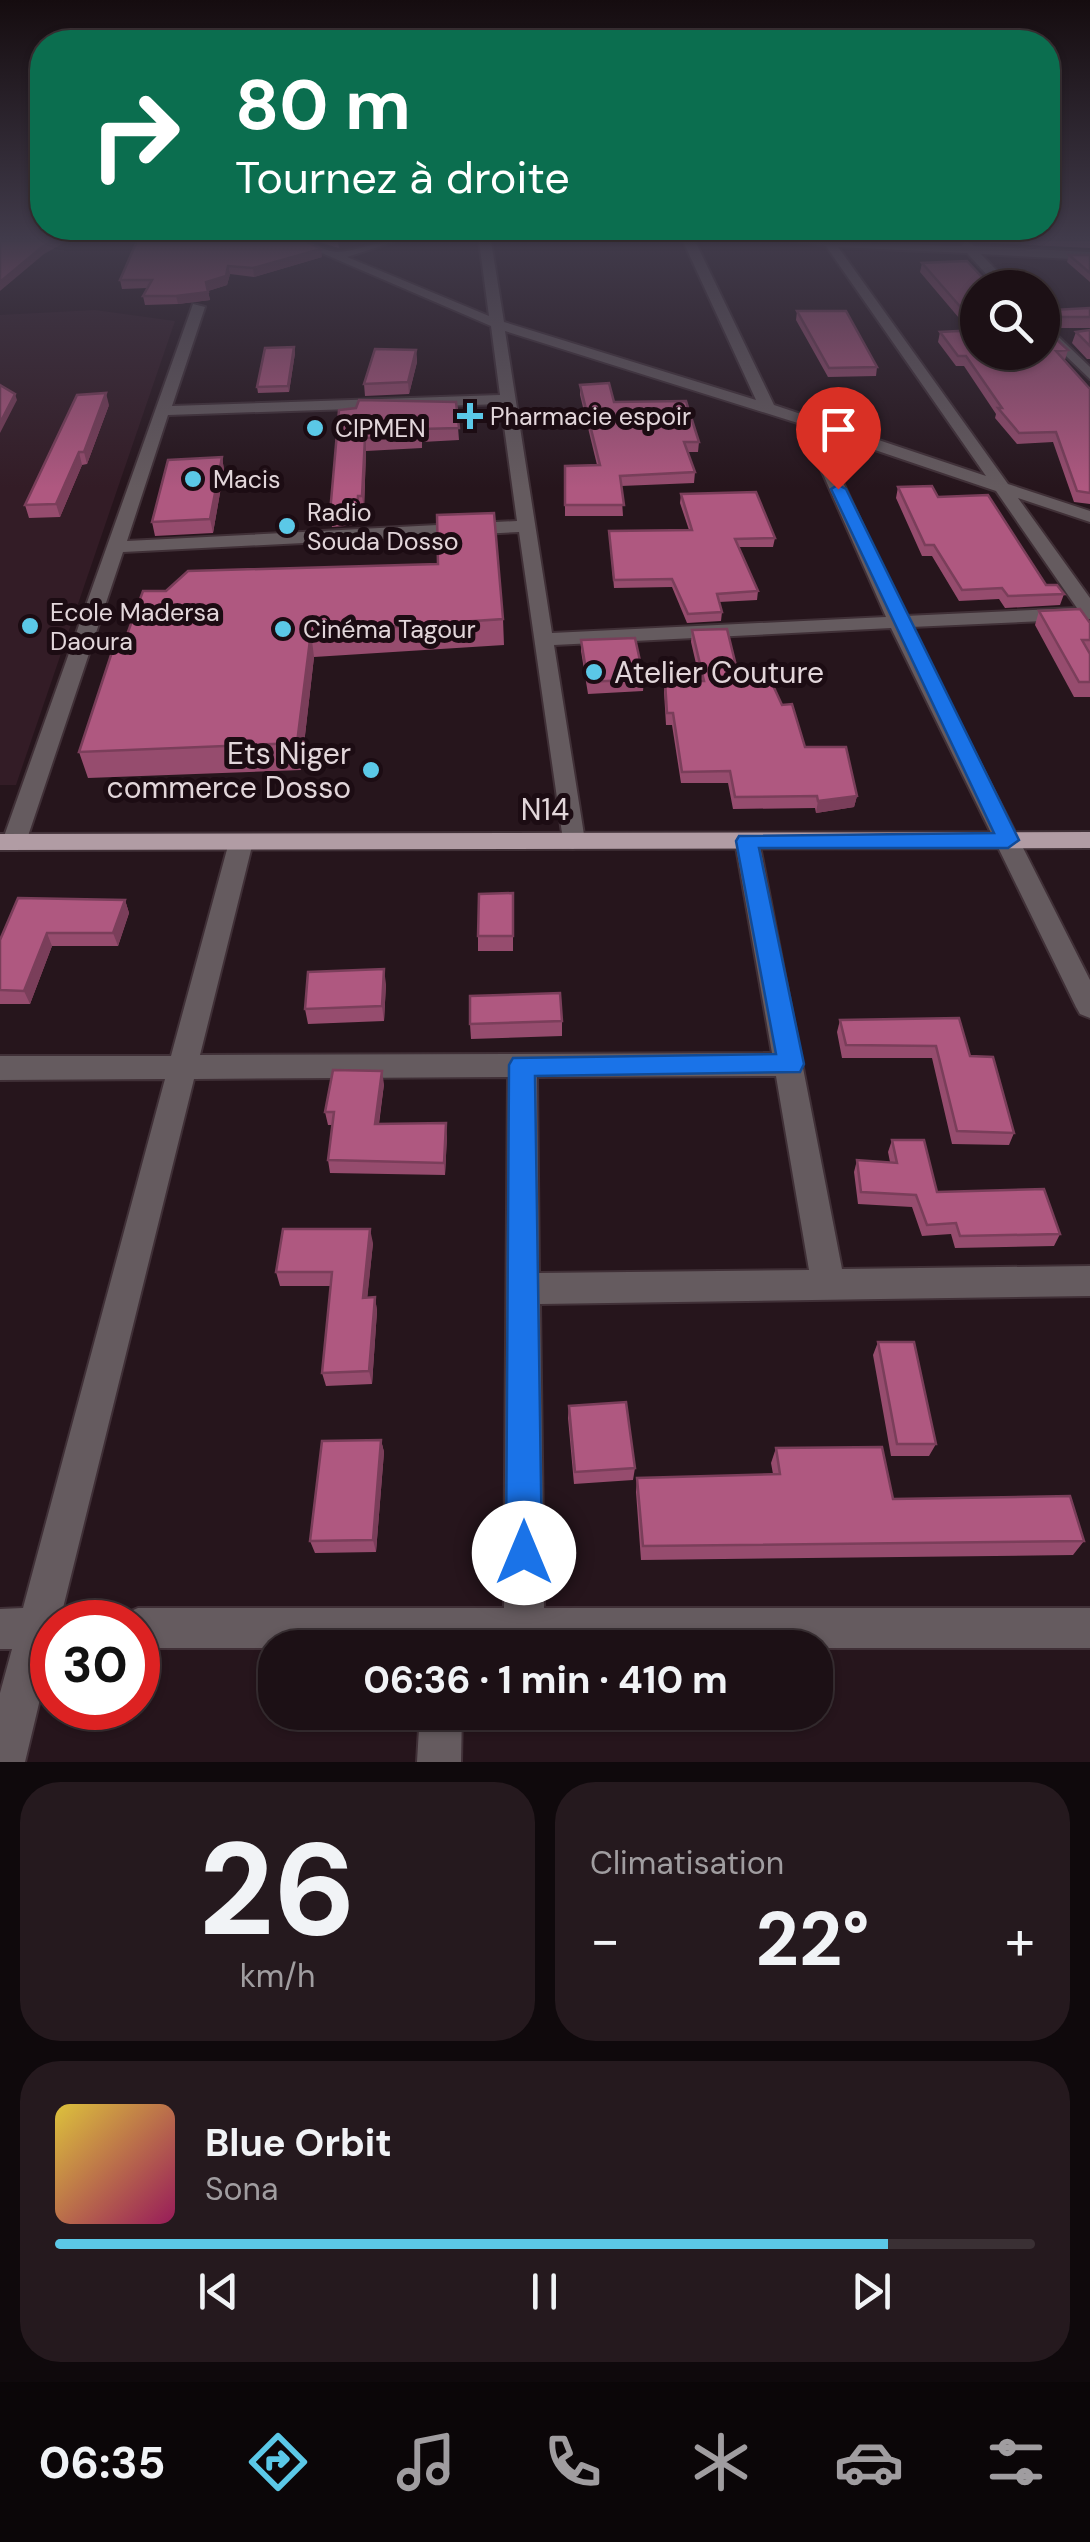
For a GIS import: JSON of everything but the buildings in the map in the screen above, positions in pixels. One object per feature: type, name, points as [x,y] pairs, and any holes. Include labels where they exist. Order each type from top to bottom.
[{"type":"main road","name":"N14","points":[[7,842],[1090,840]]},
{"type":"street","points":[[7,842],[116,546],[192,323]]},
{"type":"street","points":[[494,323],[546,640],[573,841]]},
{"type":"street","points":[[495,323],[768,408],[1090,517]]},
{"type":"street","points":[[728,323],[768,408]]},
{"type":"street","points":[[885,323],[1090,613]]},
{"type":"street","points":[[1060,333],[1071,335]]},
{"type":"street","points":[[1060,343],[1090,375]]},
{"type":"street","points":[[162,412],[506,399]]},
{"type":"street","points":[[808,423],[898,622],[1090,1007]]},
{"type":"street","points":[[116,546],[527,526]]},
{"type":"street","points":[[546,640],[1090,613]]},
{"type":"street","points":[[747,841],[828,1282]]},
{"type":"street","points":[[38,1600],[242,842]]},
{"type":"street","points":[[0,1068],[791,1064]]},
{"type":"street","points":[[522,1065],[524,1628]]},
{"type":"street","points":[[522,1289],[1090,1280]]},
{"type":"street","points":[[3,1762],[30,1628]]},
{"type":"street","points":[[508,1630],[1090,1628]]},
{"type":"street","points":[[160,1629],[258,1632]]},
{"type":"street","points":[[439,1762],[440,1730]]},
{"type":"shaded area","points":[[0,323],[174,323],[16,785],[0,785]]},
{"type":"place","name":"Pharmacie espoir","points":[[470,416]]},
{"type":"place","name":"CIPMEN","points":[[315,428]]},
{"type":"place","name":"Macis","points":[[193,479]]},
{"type":"place","name":"Radio Souda Dosso","points":[[287,526]]},
{"type":"place","name":"Ecole Madersa Daoura","points":[[30,626]]},
{"type":"place","name":"Cinéma Tagour","points":[[283,629]]},
{"type":"place","name":"Atelier Couture","points":[[594,672]]},
{"type":"place","name":"Ets Niger commerce Dosso","points":[[371,770]]},
{"type":"route","points":[[524,1553],[522,1065],[791,1064],[747,841],[1008,840],[898,622],[838,489]]}]
